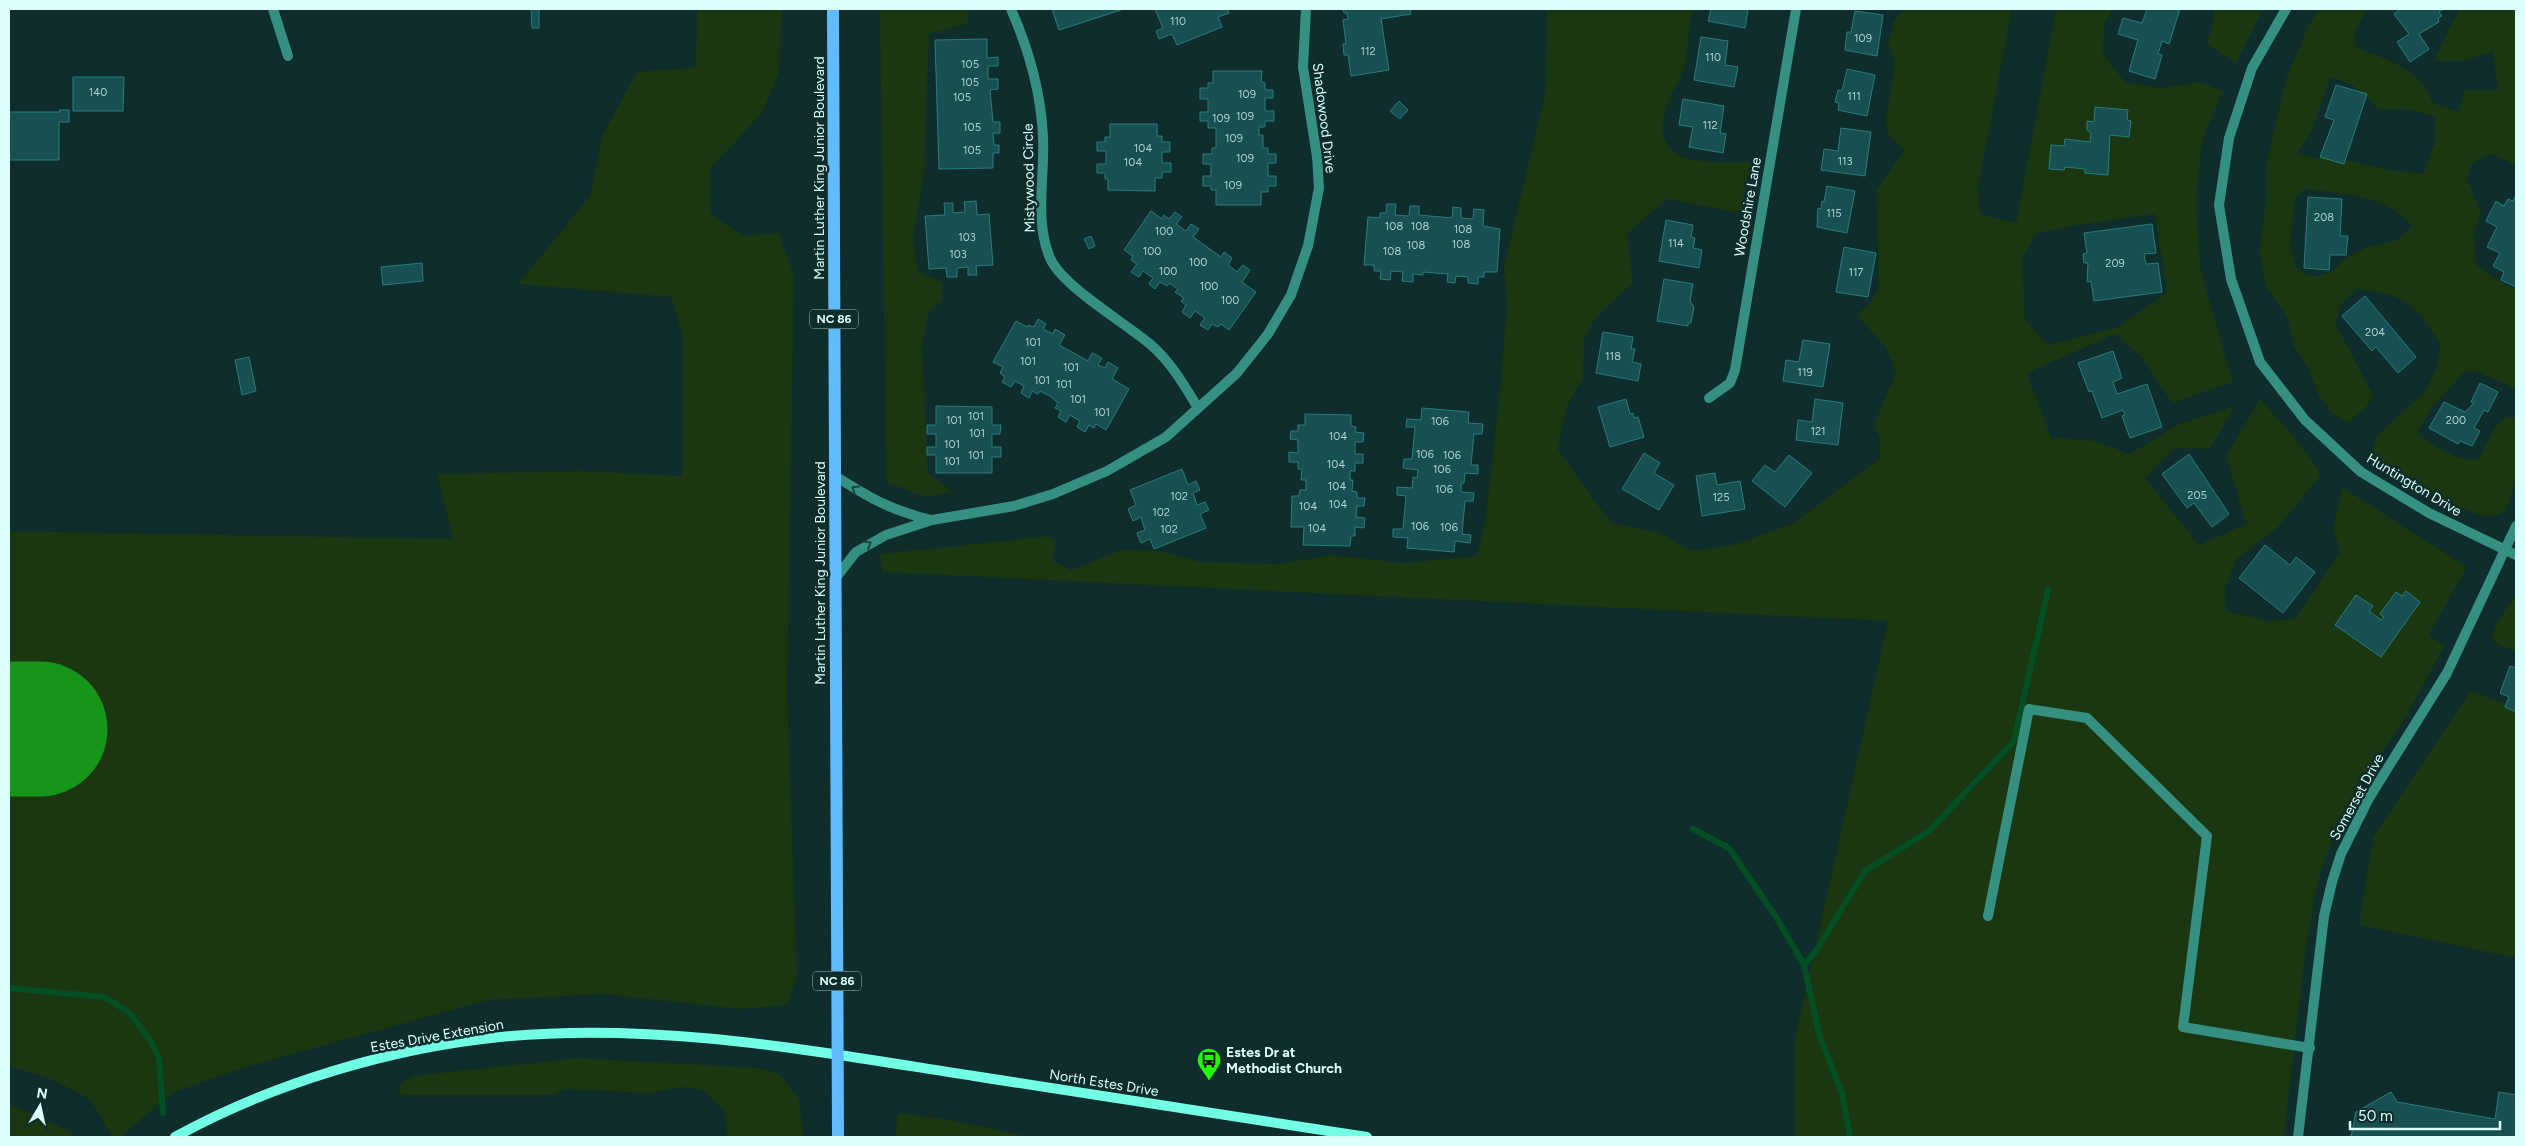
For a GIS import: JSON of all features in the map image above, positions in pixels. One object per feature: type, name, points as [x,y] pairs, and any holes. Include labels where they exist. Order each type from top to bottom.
[{"type":"main road","name":"Martin Luther King Junior Boulevard","points":[[833,9],[838,1137]]},
{"type":"main road","name":"Estes Drive Extension","points":[[174,1137],[210,1118],[265,1094],[320,1075],[404,1054],[499,1037],[638,1034],[712,1040],[837,1055]]},
{"type":"main road","name":"North Estes Drive","points":[[837,1055],[1367,1137]]},
{"type":"street","points":[[273,9],[288,56]]},
{"type":"street","name":"Mistywood Circle","points":[[1011,9],[1031,65],[1040,99],[1043,139],[1042,233],[1051,260],[1076,288],[1128,326],[1167,360],[1198,408]]},
{"type":"street","name":"Shadowood Drive","points":[[835,579],[856,552],[886,536],[932,520],[1014,506],[1081,483],[1107,471],[1166,437],[1237,373],[1268,334],[1291,295],[1308,246],[1319,188],[1317,157],[1303,67],[1306,9]]},
{"type":"street","name":"Woodshire Lane","points":[[1709,398],[1730,383],[1735,370],[1796,9]]},
{"type":"street","name":"Huntington Drive","points":[[2286,9],[2252,68],[2229,138],[2219,205],[2231,279],[2260,362],[2305,420],[2361,472],[2429,513],[2516,555]]},
{"type":"street","name":"Shadowood Drive","points":[[835,476],[868,497],[898,512],[932,520]]},
{"type":"street","name":"Somerset Drive","points":[[2298,1137],[2310,1048],[2324,916],[2341,854],[2369,798],[2447,673],[2516,526]]},
{"type":"street","points":[[1988,916],[2029,709],[2088,718],[2207,836],[2183,1027],[2310,1048]]},
{"type":"green space","points":[[697,9],[782,9],[779,73],[762,113],[710,169],[711,214],[744,236],[779,233],[794,276],[787,692],[797,976],[788,1005],[741,1009],[603,994],[488,1000],[246,1067],[174,1092],[120,1137],[112,1137],[90,1099],[53,1080],[9,1066],[9,531],[453,539],[437,474],[582,471],[682,476],[683,337],[671,297],[518,284],[590,196],[602,136],[637,72],[696,67]]},
{"type":"green space","points":[[880,9],[967,9],[969,23],[929,34],[924,174],[913,240],[918,272],[942,282],[943,300],[929,312],[922,347],[928,473],[953,492],[925,497],[886,482]]},
{"type":"green space","points":[[1547,9],[1692,9],[1685,61],[1681,77],[1670,97],[1664,120],[1664,138],[1671,149],[1682,156],[1714,162],[1751,162],[1740,213],[1667,199],[1627,234],[1633,283],[1597,316],[1584,338],[1583,378],[1567,406],[1558,449],[1611,523],[1658,532],[1692,551],[1737,544],[1794,523],[1880,458],[1880,439],[1874,424],[1896,373],[1886,348],[1857,315],[1870,303],[1879,287],[1876,191],[1904,150],[1889,136],[1886,120],[1895,62],[1888,43],[1894,21],[1904,9],[2012,9],[1978,189],[1980,214],[2016,223],[2056,9],[2113,9],[2104,23],[2103,54],[2125,82],[2160,88],[2201,82],[2223,91],[2202,141],[2196,200],[2200,267],[2233,382],[2172,403],[2142,358],[2116,334],[2027,373],[2051,437],[2095,441],[2130,454],[2179,424],[2235,406],[2210,449],[2175,448],[2145,478],[2199,545],[2246,524],[2226,456],[2260,398],[2306,452],[2321,475],[2278,527],[2237,559],[2225,588],[2226,611],[2269,621],[2295,619],[2340,552],[2333,528],[2342,487],[2467,567],[2428,636],[2445,645],[2409,711],[2354,796],[2336,830],[2325,859],[2317,885],[2306,948],[2284,1137],[1795,1137],[1794,1043],[1888,621],[882,572],[880,554],[1050,536],[1056,544],[1052,560],[1071,570],[1121,550],[1160,551],[1200,562],[1279,564],[1332,555],[1403,563],[1477,556],[1486,516],[1500,390],[1507,306],[1504,266],[1545,94]],"holes":[[[2155,214],[2167,292],[2118,327],[2048,345],[2025,320],[2022,261],[2035,234],[2072,226]]]},
{"type":"green space","points":[[2211,9],[2263,9],[2236,63],[2207,44],[2215,14]]},
{"type":"green space","points":[[2320,9],[2367,9],[2354,34],[2356,47],[2402,66],[2419,80],[2427,90],[2433,103],[2458,112],[2465,90],[2498,90],[2493,52],[2462,61],[2434,61],[2459,9],[2516,9],[2516,165],[2491,154],[2472,163],[2467,178],[2481,212],[2474,235],[2476,264],[2499,281],[2516,289],[2516,389],[2476,371],[2464,372],[2430,410],[2417,434],[2455,456],[2471,460],[2479,459],[2495,427],[2505,417],[2516,417],[2516,481],[2505,512],[2494,516],[2479,514],[2450,502],[2378,459],[2372,450],[2377,435],[2425,392],[2437,367],[2440,344],[2416,310],[2407,303],[2386,294],[2356,289],[2340,307],[2336,324],[2373,395],[2365,409],[2347,423],[2332,413],[2319,396],[2309,370],[2293,345],[2288,318],[2266,287],[2259,250],[2266,201],[2266,164],[2286,79],[2309,24]],"holes":[[[2330,77],[2352,85],[2379,109],[2411,110],[2435,117],[2435,142],[2424,173],[2396,171],[2336,158],[2316,158],[2297,154],[2313,128]],[[2304,189],[2348,194],[2378,202],[2403,216],[2412,227],[2398,240],[2367,247],[2344,259],[2333,271],[2317,276],[2307,275],[2296,267],[2290,247],[2295,199]]]},
{"type":"green space","points":[[2516,594],[2516,652],[2494,642],[2493,636],[2497,624]]},
{"type":"green space","points":[[2471,691],[2516,708],[2516,958],[2359,925],[2373,837]]},
{"type":"green space","points":[[579,1058],[759,1068],[780,1074],[799,1098],[804,1137],[728,1137],[723,1110],[703,1090],[684,1087],[649,1093],[565,1089],[552,1095],[402,1095],[397,1088],[412,1076]]},
{"type":"green space","points":[[9,1104],[70,1131],[74,1137],[9,1137]]},
{"type":"green space","points":[[898,1113],[945,1119],[1030,1137],[895,1137]]},
{"type":"building","points":[[531,9],[539,9],[539,28],[532,28]]},
{"type":"building","points":[[1052,9],[1120,9],[1121,10],[1059,30]]},
{"type":"building","points":[[1155,9],[1227,9],[1229,13],[1218,17],[1222,27],[1177,45],[1172,34],[1159,39],[1156,31],[1163,28]]},
{"type":"building","points":[[1343,9],[1410,9],[1411,14],[1381,19],[1389,70],[1351,76],[1348,55],[1344,55],[1343,44],[1346,44],[1343,20],[1348,19],[1347,13],[1344,13]]},
{"type":"building","points":[[1711,9],[1748,9],[1745,28],[1708,21]]},
{"type":"building","points":[[2147,9],[2180,9],[2169,44],[2162,41],[2158,54],[2162,55],[2155,79],[2129,71],[2138,40],[2118,34],[2123,18],[2142,23]]},
{"type":"building","points":[[2400,9],[2444,9],[2439,12],[2442,16],[2438,18],[2439,22],[2419,34],[2429,49],[2410,62],[2397,42],[2409,34],[2394,14]]},
{"type":"building","points":[[1855,11],[1883,15],[1877,56],[1845,50],[1847,32],[1851,32]]},
{"type":"building","points":[[1701,37],[1728,41],[1725,65],[1738,67],[1734,87],[1694,80]]},
{"type":"building","points":[[987,39],[987,58],[998,57],[998,66],[988,66],[988,79],[998,79],[998,89],[990,90],[993,122],[1000,122],[1000,133],[993,133],[994,145],[999,145],[999,153],[993,153],[993,168],[939,169],[935,40]]},
{"type":"building","points":[[1847,69],[1875,75],[1867,116],[1838,110],[1839,103],[1835,102],[1838,90],[1842,91]]},
{"type":"building","points":[[1213,71],[1262,71],[1261,82],[1265,83],[1265,90],[1273,90],[1273,98],[1265,98],[1265,111],[1274,111],[1274,121],[1265,121],[1265,127],[1259,127],[1259,135],[1263,135],[1263,148],[1268,148],[1268,154],[1276,154],[1276,163],[1268,163],[1268,176],[1276,176],[1276,186],[1268,186],[1268,192],[1261,192],[1261,205],[1216,205],[1216,190],[1211,190],[1211,186],[1203,186],[1203,176],[1211,176],[1211,164],[1203,164],[1203,154],[1212,154],[1212,148],[1216,148],[1216,128],[1208,128],[1208,121],[1200,121],[1200,112],[1208,112],[1208,99],[1200,99],[1200,88],[1208,88],[1208,83],[1213,83]]},
{"type":"building","points":[[73,77],[124,77],[123,111],[73,111]]},
{"type":"building","points":[[2336,85],[2367,94],[2344,164],[2320,157],[2334,120],[2325,117]]},
{"type":"building","points":[[1683,99],[1724,106],[1720,133],[1726,134],[1723,153],[1689,147],[1693,127],[1679,125]]},
{"type":"building","points":[[1399,101],[1408,110],[1400,119],[1390,111]]},
{"type":"building","points":[[2095,107],[2128,110],[2127,120],[2131,121],[2129,137],[2110,135],[2108,175],[2085,173],[2085,169],[2065,167],[2064,170],[2049,169],[2051,145],[2064,146],[2065,139],[2090,142],[2091,133],[2087,130],[2087,121],[2094,122]]},
{"type":"building","points":[[59,110],[69,110],[69,122],[59,122],[59,160],[9,160],[9,112],[60,112]]},
{"type":"building","points":[[1110,124],[1157,124],[1157,136],[1162,136],[1162,142],[1170,142],[1170,152],[1162,152],[1162,163],[1171,163],[1171,172],[1162,172],[1162,178],[1155,178],[1155,191],[1108,190],[1108,179],[1105,179],[1105,173],[1097,173],[1097,164],[1106,164],[1106,151],[1097,151],[1097,142],[1105,142],[1105,137],[1110,137]]},
{"type":"building","points":[[1841,128],[1871,132],[1865,176],[1821,170],[1824,149],[1838,151]]},
{"type":"building","points":[[1827,186],[1855,191],[1847,233],[1817,227],[1818,208],[1821,209],[1822,201],[1824,202]]},
{"type":"building","points":[[2516,194],[2516,287],[2501,280],[2504,272],[2493,266],[2500,253],[2487,247],[2497,227],[2486,221],[2496,201],[2504,206],[2508,199],[2513,201]]},
{"type":"building","points":[[2308,197],[2342,199],[2340,236],[2348,236],[2346,255],[2330,255],[2329,270],[2304,268]]},
{"type":"building","points":[[976,201],[977,215],[989,214],[993,265],[976,266],[977,275],[968,275],[968,267],[957,268],[957,277],[947,277],[946,268],[929,269],[925,216],[945,215],[944,203],[953,203],[953,213],[965,212],[964,202]]},
{"type":"building","points":[[1387,204],[1396,204],[1395,215],[1409,216],[1410,206],[1419,206],[1419,215],[1452,218],[1453,207],[1461,208],[1461,218],[1473,219],[1474,209],[1484,210],[1483,226],[1500,229],[1497,272],[1484,272],[1484,277],[1478,277],[1478,284],[1468,283],[1468,277],[1456,276],[1455,283],[1447,282],[1448,274],[1423,272],[1423,275],[1413,274],[1413,282],[1402,281],[1403,272],[1391,271],[1390,280],[1380,279],[1381,271],[1374,271],[1374,265],[1364,265],[1368,217],[1380,218],[1380,213],[1386,213]]},
{"type":"building","points":[[1151,211],[1162,219],[1164,215],[1169,219],[1175,212],[1182,217],[1176,224],[1186,231],[1191,224],[1199,229],[1193,237],[1221,257],[1224,252],[1232,258],[1228,265],[1237,272],[1243,265],[1250,270],[1242,282],[1256,292],[1229,330],[1221,324],[1218,327],[1212,324],[1208,330],[1200,325],[1205,318],[1195,311],[1190,318],[1182,312],[1186,305],[1181,301],[1184,298],[1175,292],[1178,289],[1169,283],[1167,286],[1160,282],[1155,289],[1149,284],[1153,278],[1143,271],[1139,277],[1131,272],[1137,264],[1131,260],[1133,256],[1124,250]]},
{"type":"building","points":[[1666,220],[1693,225],[1691,237],[1695,238],[1693,248],[1702,250],[1699,268],[1659,261]]},
{"type":"building","points":[[2152,224],[2156,253],[2144,254],[2146,264],[2158,263],[2162,292],[2094,301],[2091,281],[2087,282],[2088,263],[2084,263],[2083,254],[2087,253],[2084,233]]},
{"type":"building","points":[[1091,236],[1095,246],[1089,249],[1084,239]]},
{"type":"building","points":[[1844,247],[1876,253],[1868,297],[1836,292]]},
{"type":"building","points":[[422,263],[423,281],[383,285],[381,267]]},
{"type":"building","points":[[1664,279],[1693,284],[1690,301],[1694,307],[1691,323],[1688,323],[1688,326],[1657,321]]},
{"type":"building","points":[[2365,296],[2416,357],[2398,373],[2376,347],[2372,351],[2342,316]]},
{"type":"building","points":[[1038,319],[1046,324],[1043,329],[1053,334],[1055,329],[1065,335],[1059,345],[1088,361],[1092,353],[1102,358],[1098,365],[1105,368],[1108,362],[1118,368],[1112,379],[1129,389],[1106,430],[1096,424],[1094,428],[1089,425],[1085,432],[1077,427],[1080,421],[1070,415],[1066,422],[1058,417],[1061,411],[1055,408],[1058,403],[1050,396],[1040,391],[1038,394],[1032,391],[1029,398],[1021,393],[1024,386],[1015,381],[1011,387],[1002,382],[1005,377],[1000,373],[1003,367],[993,362],[1016,321],[1027,327],[1028,325],[1034,327]]},
{"type":"building","points":[[1603,332],[1633,337],[1631,349],[1635,349],[1632,362],[1641,364],[1638,381],[1596,373]]},
{"type":"building","points":[[1803,340],[1830,344],[1823,387],[1783,381],[1786,360],[1799,362]]},
{"type":"building","points":[[2113,351],[2122,378],[2113,382],[2117,394],[2147,384],[2162,427],[2130,438],[2122,416],[2125,415],[2123,410],[2102,418],[2092,391],[2089,392],[2078,363]]},
{"type":"building","points":[[249,357],[256,391],[242,395],[235,360]]},
{"type":"building","points":[[2480,383],[2498,392],[2488,412],[2484,410],[2474,428],[2480,431],[2472,446],[2460,441],[2458,444],[2429,428],[2444,402],[2465,412],[2474,403],[2471,402]]},
{"type":"building","points":[[1626,399],[1630,414],[1633,413],[1634,418],[1638,417],[1644,437],[1610,447],[1598,407]]},
{"type":"building","points":[[1815,399],[1843,403],[1838,445],[1796,440],[1798,420],[1812,422]]},
{"type":"building","points":[[936,406],[992,407],[992,425],[1001,425],[1000,434],[992,434],[992,447],[1001,447],[1001,457],[992,457],[992,473],[936,473],[936,455],[927,455],[927,447],[936,447],[936,434],[927,434],[927,425],[936,425]]},
{"type":"building","points":[[1422,408],[1469,412],[1468,423],[1483,424],[1482,434],[1474,434],[1471,465],[1478,465],[1478,474],[1465,473],[1464,483],[1461,483],[1461,492],[1474,493],[1473,501],[1465,501],[1462,534],[1471,535],[1470,543],[1455,541],[1454,552],[1407,548],[1408,538],[1393,537],[1393,529],[1403,529],[1406,496],[1397,495],[1397,487],[1412,488],[1413,477],[1417,478],[1418,470],[1403,468],[1404,459],[1412,459],[1415,427],[1406,427],[1407,419],[1421,420]]},
{"type":"building","points":[[1305,414],[1351,415],[1351,426],[1356,427],[1355,432],[1364,433],[1363,442],[1355,442],[1355,454],[1363,454],[1363,463],[1355,463],[1355,471],[1350,471],[1350,480],[1353,480],[1352,491],[1357,492],[1357,498],[1365,498],[1364,506],[1357,506],[1356,517],[1365,518],[1364,528],[1355,527],[1355,536],[1351,536],[1350,546],[1303,545],[1304,527],[1291,527],[1292,496],[1299,496],[1300,490],[1306,490],[1306,480],[1301,480],[1302,469],[1298,469],[1298,462],[1289,462],[1289,452],[1298,453],[1298,440],[1290,439],[1291,431],[1298,431],[1298,425],[1305,425]]},
{"type":"building","points":[[1644,453],[1660,463],[1654,473],[1674,485],[1659,510],[1622,489]]},
{"type":"building","points":[[2189,454],[2229,514],[2212,527],[2194,503],[2187,508],[2162,474]]},
{"type":"building","points":[[1789,455],[1812,473],[1785,507],[1752,481],[1765,465],[1775,472]]},
{"type":"building","points":[[1182,469],[1188,485],[1196,481],[1200,490],[1193,493],[1197,505],[1205,502],[1209,510],[1200,514],[1206,528],[1154,549],[1150,539],[1141,543],[1137,533],[1145,530],[1141,517],[1133,521],[1128,509],[1136,505],[1130,490]]},
{"type":"building","points":[[1715,473],[1717,485],[1740,481],[1745,509],[1702,516],[1696,476]]},
{"type":"building","points":[[2265,545],[2290,565],[2296,557],[2315,572],[2283,613],[2239,578]]},
{"type":"building","points":[[2406,591],[2420,602],[2381,657],[2335,625],[2356,595],[2373,606],[2369,611],[2381,620],[2384,617],[2380,614],[2396,592],[2402,596]]},
{"type":"building","points":[[2510,666],[2516,668],[2516,712],[2505,707],[2509,697],[2500,693]]},
{"type":"building","points":[[2391,1092],[2397,1102],[2495,1119],[2499,1092],[2516,1095],[2516,1137],[2351,1137],[2356,1112]]},
{"type":"waterway","points":[[1804,965],[1816,951],[1865,871],[1929,831],[2014,741],[2048,590]]},
{"type":"waterway","points":[[1693,829],[1729,848],[1778,920],[1804,965],[1820,1037],[1842,1093],[1850,1137]]},
{"type":"waterway","points":[[9,988],[104,997],[129,1012],[150,1040],[159,1058],[163,1113]]},
{"type":"runway","points":[[9,729],[40,729]]},
{"type":"place","name":"Estes Dr at Methodist Church","points":[[1209,1081]]}]
